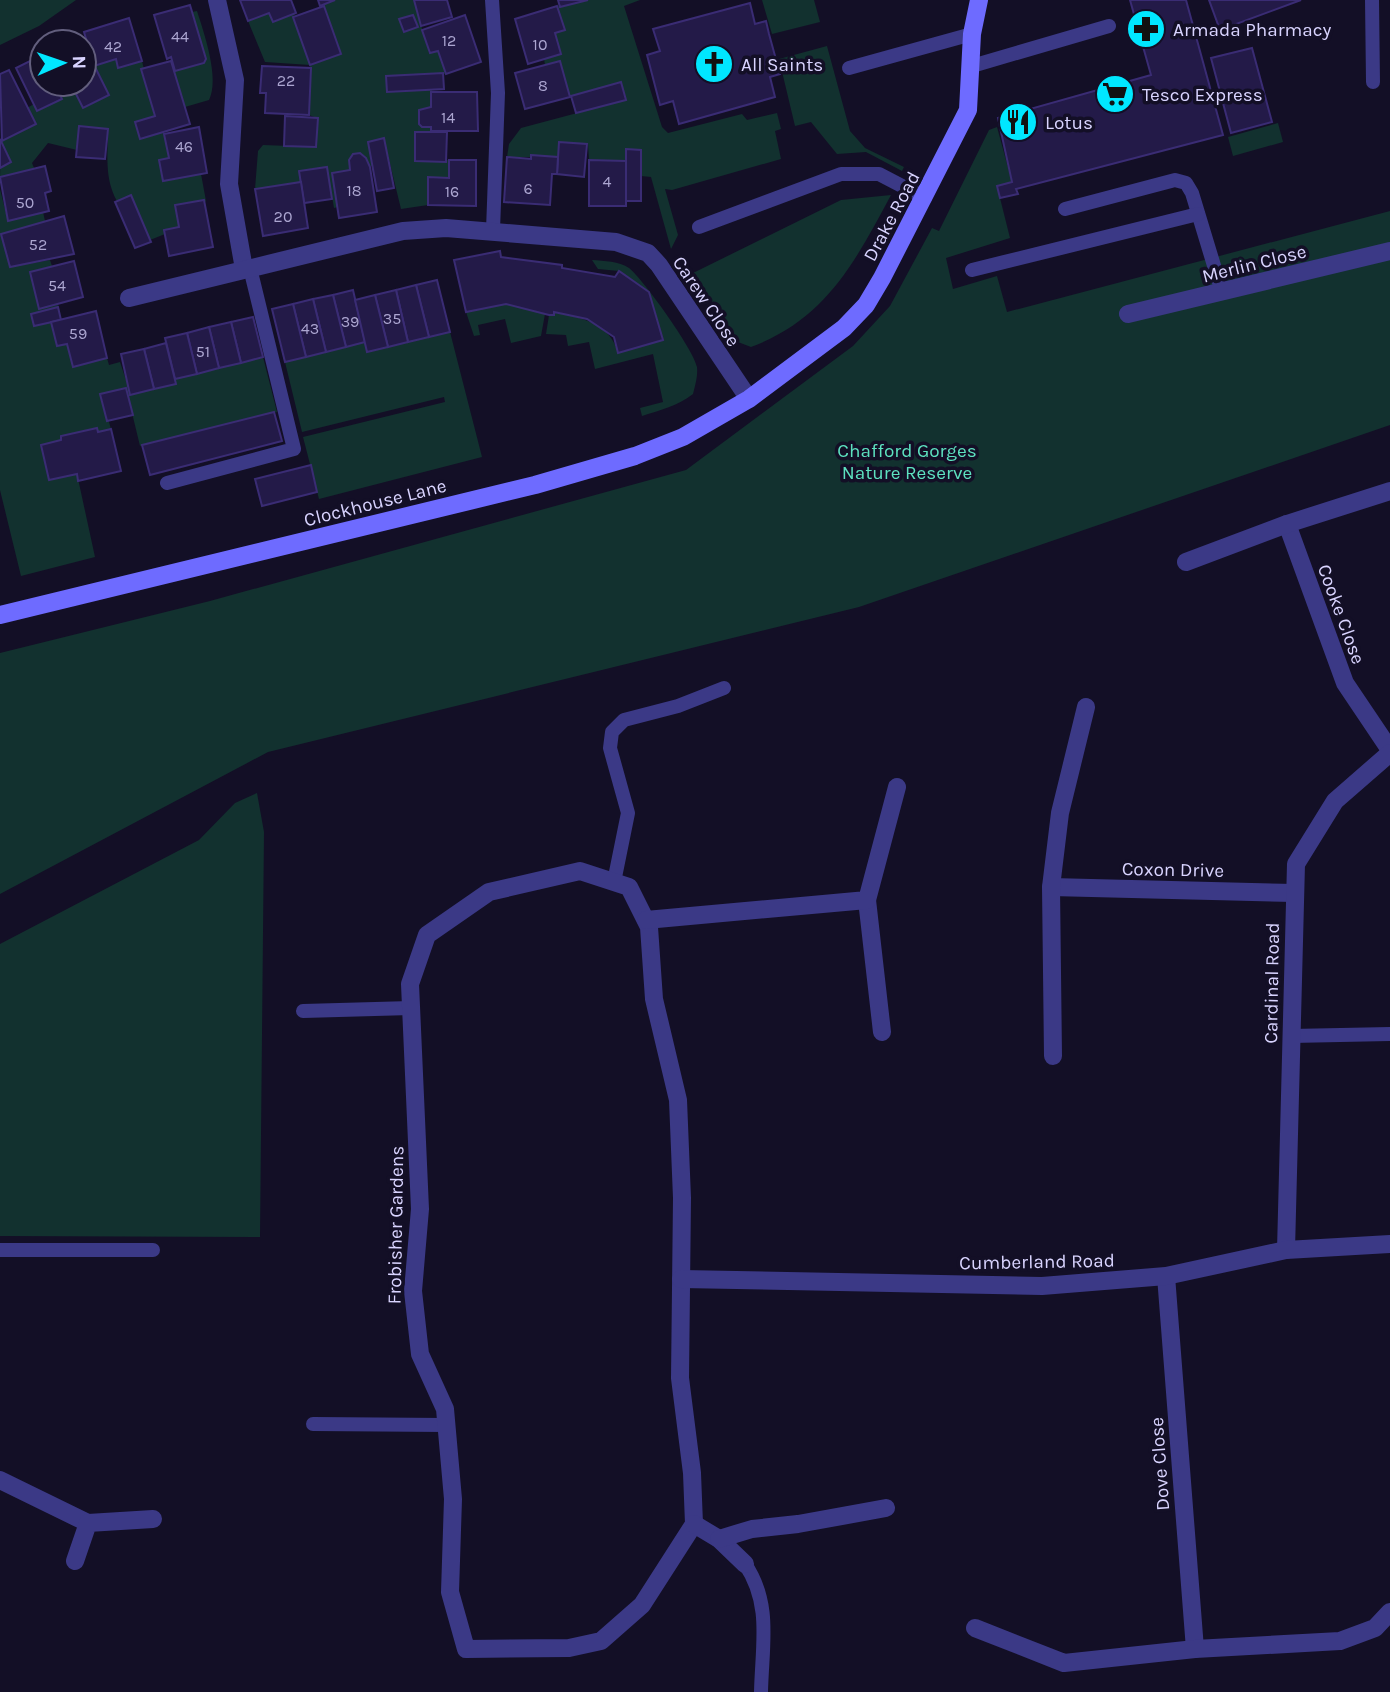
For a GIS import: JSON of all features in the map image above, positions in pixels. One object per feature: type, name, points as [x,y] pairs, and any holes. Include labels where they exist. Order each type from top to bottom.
[{"type":"street","points":[[217,0],[235,80],[229,184],[247,269]]},
{"type":"street","name":"Drake Road","points":[[749,399],[829,341],[866,304],[925,198],[968,110],[972,34],[978,0]]},
{"type":"street","name":"Carew Close","points":[[129,298],[403,231],[446,228],[493,230],[616,242],[648,253],[659,265],[749,399]]},
{"type":"street","name":"Merlin Close","points":[[1128,314],[1390,251]]},
{"type":"street","name":"Clockhouse Lane","points":[[0,615],[509,491],[623,460],[683,436],[749,399]]},
{"type":"street","points":[[1186,562],[1287,524],[1390,491]]},
{"type":"street","name":"Cooke Close","points":[[1287,524],[1345,683],[1390,752]]},
{"type":"street","points":[[1053,1056],[1051,887],[1060,813],[1086,707]]},
{"type":"street","name":"Cardinal Road","points":[[1286,1251],[1296,863],[1335,801],[1390,752]]},
{"type":"street","points":[[882,1032],[867,900],[897,787]]},
{"type":"street","name":"Frobisher Gardens","points":[[580,871],[614,882],[629,887],[649,927],[654,999],[678,1100],[680,1378],[692,1473],[694,1524],[642,1605],[601,1641],[569,1648],[466,1649],[450,1592],[453,1499],[445,1409],[420,1354],[413,1291],[420,1209],[410,984],[427,935],[489,892],[580,871]]},
{"type":"street","name":"Coxon Drive","points":[[1051,887],[1294,893]]},
{"type":"street","points":[[646,920],[867,900]]},
{"type":"street","name":"Cumberland Road","points":[[681,1279],[1042,1286],[1166,1276],[1286,1251],[1390,1244]]},
{"type":"street","name":"Dove Close","points":[[1166,1276],[1195,1649]]},
{"type":"street","points":[[0,1480],[88,1523],[153,1519]]},
{"type":"street","points":[[719,1539],[752,1529],[799,1524],[886,1508]]},
{"type":"street","points":[[75,1561],[88,1523]]},
{"type":"street","points":[[694,1524],[719,1539],[745,1564]]},
{"type":"street","points":[[975,1628],[1063,1663],[1195,1649],[1340,1641],[1375,1628],[1390,1612]]},
{"type":"lane","points":[[492,0],[498,93],[493,230]]},
{"type":"lane","points":[[1372,0],[1373,82]]},
{"type":"lane","points":[[972,66],[1109,26]]},
{"type":"lane","points":[[849,68],[972,34]]},
{"type":"lane","points":[[698,227],[841,174],[879,174],[925,198]]},
{"type":"lane","points":[[1065,209],[1175,180],[1186,183],[1222,292]]},
{"type":"lane","points":[[972,270],[1198,214]]},
{"type":"lane","points":[[167,482],[294,449],[247,269]]},
{"type":"lane","points":[[614,882],[628,813],[610,748],[612,732],[624,720],[678,706],[724,688]]},
{"type":"lane","points":[[303,1011],[411,1008]]},
{"type":"lane","points":[[1291,1036],[1390,1034]]},
{"type":"lane","points":[[0,1250],[153,1250]]},
{"type":"lane","points":[[313,1424],[446,1424]]},
{"type":"lane","points":[[745,1564],[759,1585],[763,1613],[761,1692]]},
{"type":"green space","points":[[0,0],[76,0],[39,26],[28,28],[28,31],[0,45]]},
{"type":"green space","points":[[335,0],[414,0],[429,53],[438,51],[446,74],[386,76],[388,92],[432,90],[431,107],[419,110],[419,124],[431,127],[431,132],[415,132],[415,161],[449,160],[449,178],[428,177],[428,205],[401,209],[384,139],[368,142],[372,166],[367,167],[366,158],[360,153],[353,154],[349,160],[350,170],[332,173],[338,207],[334,208],[327,167],[299,171],[301,182],[255,189],[258,151],[263,145],[316,147],[317,118],[309,115],[310,65],[265,62],[248,21],[269,13],[273,22],[296,13],[293,17],[311,64],[341,53],[324,6],[320,6]]},
{"type":"green space","points":[[588,0],[640,0],[624,6],[662,127],[668,133],[742,114],[747,120],[777,113],[781,129],[775,131],[781,159],[672,190],[665,189],[678,235],[671,249],[651,177],[641,176],[641,150],[627,150],[626,161],[589,160],[588,144],[559,142],[558,157],[507,157],[509,144],[521,128],[626,100],[621,83],[570,97],[560,61],[545,65],[544,59],[555,33],[565,30],[557,6]]},
{"type":"green space","points":[[762,0],[814,0],[820,22],[772,34]]},
{"type":"green space","points":[[197,11],[210,56],[212,91],[209,100],[185,107],[171,58],[175,71],[206,60],[192,12]]},
{"type":"green space","points":[[827,46],[850,131],[865,148],[904,167],[902,171],[866,152],[837,154],[811,122],[795,126],[779,59]]},
{"type":"green space","points":[[116,59],[118,67],[142,61],[155,116],[135,122],[140,139],[164,132],[169,158],[159,160],[163,181],[201,174],[206,201],[179,227],[164,230],[165,234],[150,240],[131,195],[117,201],[113,192],[108,165],[108,129],[80,126],[77,150],[48,143],[32,163],[34,168],[0,177],[1,141],[35,124],[27,108],[34,104],[38,111],[62,98],[78,98],[83,107],[109,95],[98,74],[98,65]]},
{"type":"green space","points":[[1278,123],[1283,142],[1233,156],[1228,137]]},
{"type":"green space","name":"Chafford Gorges Nature Reserve","points":[[997,127],[1012,182],[997,186],[1010,238],[946,258],[953,289],[997,276],[1007,312],[1390,211],[1390,425],[859,607],[268,752],[0,894],[0,653],[210,601],[686,470],[853,346],[890,306],[932,228],[939,231],[989,130]]},
{"type":"green space","points":[[0,189],[8,221],[43,212],[45,221],[1,235],[10,267],[50,260],[52,266],[30,273],[39,308],[58,304],[58,307],[31,315],[34,326],[51,322],[57,346],[67,344],[73,367],[107,358],[109,365],[120,362],[131,395],[175,384],[175,379],[263,357],[277,412],[140,446],[126,388],[101,394],[111,429],[98,432],[96,428],[61,436],[77,474],[95,557],[21,576],[0,490]]},
{"type":"green space","points":[[891,195],[836,286],[799,321],[751,347],[738,342],[691,274],[841,200]]},
{"type":"green space","points":[[592,260],[616,263],[629,268],[656,300],[694,358],[697,370],[693,394],[675,405],[642,416],[640,408],[663,402],[653,354],[595,369],[589,342],[568,346],[566,335],[546,334],[549,315],[554,315],[554,312],[602,328],[609,335],[618,353],[663,340],[649,292],[619,271],[598,269]]},
{"type":"green space","points":[[506,304],[545,314],[541,336],[511,343],[505,319],[478,325],[480,335],[474,336],[466,312]]},
{"type":"green space","points":[[450,332],[482,457],[319,499],[303,437],[445,402],[444,397],[302,432],[285,362],[365,342]]},
{"type":"green space","points":[[257,793],[264,832],[260,1237],[0,1236],[0,944],[199,840],[235,803]]},
{"type":"building","points":[[240,0],[291,0],[296,13],[273,22],[269,13],[248,21]]},
{"type":"building","points":[[318,0],[335,0],[320,6]]},
{"type":"building","points":[[414,0],[447,0],[452,17],[421,26]]},
{"type":"building","points":[[558,0],[588,0],[560,7]]},
{"type":"building","points":[[1130,0],[1186,0],[1223,135],[1016,189],[1018,194],[1000,198],[997,186],[1012,182],[998,118],[1151,75]]},
{"type":"building","points":[[1209,0],[1301,0],[1220,30]]},
{"type":"building","name":"All Saints","points":[[750,3],[755,24],[766,21],[780,74],[770,77],[775,97],[679,124],[673,101],[660,105],[647,55],[660,51],[653,29]]},
{"type":"building","points":[[190,5],[206,59],[204,63],[175,71],[171,57],[167,59],[154,15]]},
{"type":"building","points":[[324,6],[341,54],[310,65],[293,17]]},
{"type":"building","points":[[557,6],[565,30],[555,33],[561,54],[528,64],[515,19]]},
{"type":"building","points":[[413,15],[418,27],[404,32],[399,19]]},
{"type":"building","points":[[465,15],[481,62],[446,74],[438,51],[430,53],[422,30]]},
{"type":"building","points":[[129,18],[142,61],[118,68],[116,59],[98,65],[97,28]]},
{"type":"building","points":[[1252,48],[1272,122],[1231,133],[1211,58]]},
{"type":"building","points":[[171,61],[190,124],[140,139],[135,122],[155,116],[141,69]]},
{"type":"building","points":[[560,61],[570,97],[525,109],[515,73]]},
{"type":"building","points":[[28,62],[28,93],[16,68]]},
{"type":"building","points":[[262,66],[311,68],[309,115],[265,113],[266,93],[260,93]]},
{"type":"building","points":[[9,70],[36,124],[2,141],[0,74]]},
{"type":"building","points":[[98,73],[109,95],[83,108],[78,98],[98,98]]},
{"type":"building","points":[[443,73],[444,89],[387,92],[386,76]]},
{"type":"building","points":[[621,82],[626,100],[576,113],[571,96]]},
{"type":"building","points":[[431,92],[477,92],[478,131],[431,131],[431,127],[422,127],[419,124],[419,110],[431,107]]},
{"type":"building","points":[[31,98],[62,98],[62,99],[37,111]]},
{"type":"building","points":[[285,116],[318,118],[316,147],[284,146]]},
{"type":"building","points":[[79,126],[108,129],[105,159],[76,157]]},
{"type":"building","points":[[199,127],[207,173],[163,181],[159,160],[169,158],[164,134]]},
{"type":"building","points":[[415,132],[447,132],[446,162],[415,161]]},
{"type":"building","points":[[384,138],[394,188],[377,191],[368,142]]},
{"type":"building","points":[[0,139],[11,162],[0,168]]},
{"type":"building","points":[[559,142],[587,144],[584,177],[557,174]]},
{"type":"building","points":[[626,149],[641,150],[641,201],[626,201]]},
{"type":"building","points":[[360,153],[370,167],[377,212],[339,218],[332,173],[350,170],[349,160],[353,154]]},
{"type":"building","points":[[531,155],[558,157],[557,174],[552,174],[550,205],[504,202],[507,157],[531,159]]},
{"type":"building","points":[[449,160],[476,160],[476,206],[428,205],[428,177],[449,178]]},
{"type":"building","points":[[589,160],[626,161],[626,206],[589,206]]},
{"type":"building","points":[[45,166],[51,191],[45,193],[49,211],[8,221],[0,177]]},
{"type":"building","points":[[327,167],[332,199],[304,203],[299,171]]},
{"type":"building","points":[[301,182],[308,228],[263,236],[255,189]]},
{"type":"building","points":[[131,195],[151,242],[135,248],[115,202]]},
{"type":"building","points":[[204,200],[213,247],[169,256],[164,230],[179,227],[175,205]]},
{"type":"building","points":[[64,216],[74,254],[10,267],[1,234]]},
{"type":"building","points":[[500,251],[501,257],[562,265],[562,268],[615,277],[619,271],[649,292],[663,340],[618,353],[614,337],[587,319],[554,312],[554,315],[549,315],[506,304],[466,312],[454,260]]},
{"type":"building","points":[[74,261],[83,297],[39,309],[30,272]]},
{"type":"building","points":[[437,280],[450,332],[429,337],[416,285]]},
{"type":"building","points":[[416,285],[429,337],[408,342],[396,290]]},
{"type":"building","points":[[353,290],[365,342],[346,347],[333,295]]},
{"type":"building","points":[[396,290],[408,342],[388,347],[375,295]]},
{"type":"building","points":[[333,295],[346,347],[326,352],[313,299]]},
{"type":"building","points":[[375,295],[388,347],[367,352],[355,300]]},
{"type":"building","points":[[313,299],[326,352],[306,357],[293,304]]},
{"type":"building","points":[[293,304],[306,357],[285,362],[272,309]]},
{"type":"building","points":[[58,307],[61,320],[34,326],[31,314]]},
{"type":"building","points":[[96,311],[107,358],[73,367],[67,344],[57,346],[51,322]]},
{"type":"building","points":[[253,317],[263,357],[241,363],[231,322]]},
{"type":"building","points":[[231,322],[241,363],[219,368],[209,327]]},
{"type":"building","points":[[209,327],[219,368],[197,374],[187,333]]},
{"type":"building","points":[[187,333],[197,374],[175,379],[165,338]]},
{"type":"building","points":[[166,343],[176,384],[154,389],[144,349]]},
{"type":"building","points":[[144,349],[154,389],[130,395],[121,354]]},
{"type":"building","points":[[126,388],[133,415],[107,421],[100,394]]},
{"type":"building","points":[[274,412],[282,441],[150,475],[142,445]]},
{"type":"building","points":[[97,428],[98,432],[111,429],[121,471],[78,481],[77,474],[49,480],[41,445],[61,440],[61,436]]},
{"type":"building","points":[[311,465],[317,492],[262,506],[255,479]]},
{"type":"place","name":"Armada Pharmacy","points":[[1146,29]]},
{"type":"place","name":"All Saints","points":[[714,64]]},
{"type":"place","name":"Tesco Express","points":[[1115,94]]},
{"type":"place","name":"Lotus","points":[[1018,122]]}]
